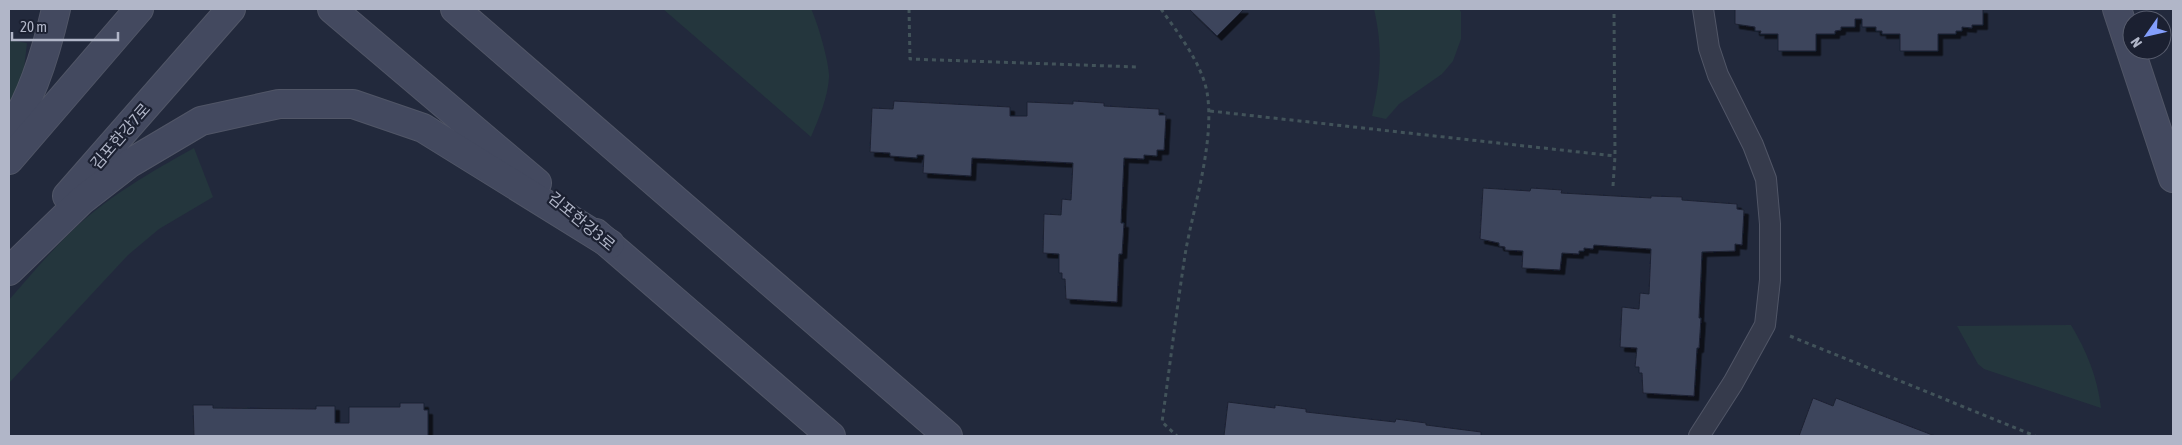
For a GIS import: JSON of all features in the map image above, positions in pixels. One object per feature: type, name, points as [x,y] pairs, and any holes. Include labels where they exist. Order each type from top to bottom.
[{"type":"main road","points":[[9,131],[16,120],[47,49],[56,9]]},
{"type":"main road","points":[[9,160],[139,9]]},
{"type":"main road","name":"김포한강7로","points":[[9,263],[231,9]]},
{"type":"main road","name":"김포한강3로","points":[[332,9],[610,244],[831,436]]},
{"type":"main road","points":[[455,9],[948,436]]},
{"type":"main road","points":[[2117,9],[2173,178]]},
{"type":"main road","points":[[9,271],[81,201],[130,163],[200,121],[279,104],[353,104],[422,128],[610,244]]},
{"type":"lane","points":[[1699,436],[1733,383],[1765,325],[1770,280],[1770,224],[1766,179],[1753,145],[1718,75],[1709,48],[1702,9]]},
{"type":"path","points":[[909,9],[910,59],[1138,66]]},
{"type":"path","points":[[1161,9],[1197,66],[1206,89],[1210,111],[1205,151],[1186,250],[1162,422],[1177,436]]},
{"type":"path","points":[[1613,186],[1615,156],[1614,9]]},
{"type":"path","points":[[1210,111],[1615,156]]},
{"type":"path","points":[[1765,325],[2035,436]]},
{"type":"shaded area","points":[[663,9],[811,9],[823,43],[829,77],[825,100],[811,137]]},
{"type":"shaded area","points":[[1374,9],[1459,9],[1461,12],[1461,39],[1453,61],[1442,74],[1399,104],[1386,119],[1372,116],[1380,63],[1379,37]]},
{"type":"shaded area","points":[[9,40],[27,43],[23,78],[9,106]]},
{"type":"shaded area","points":[[194,148],[213,197],[159,229],[128,255],[9,383],[9,300],[55,248],[99,207],[162,166]]},
{"type":"shaded area","points":[[2071,325],[2090,365],[2097,385],[2101,408],[1984,369],[1978,364],[1957,326]]},
{"type":"building","points":[[1189,9],[1244,9],[1217,36]]},
{"type":"building","points":[[1735,9],[1983,9],[1983,25],[1972,25],[1972,28],[1962,27],[1962,31],[1956,31],[1956,34],[1938,34],[1938,51],[1900,51],[1900,34],[1882,34],[1882,31],[1876,31],[1876,27],[1862,27],[1862,19],[1855,19],[1855,27],[1841,27],[1841,30],[1835,31],[1835,34],[1816,34],[1816,51],[1778,51],[1778,34],[1760,34],[1761,31],[1755,31],[1755,27],[1735,24]]},
{"type":"building","points":[[894,101],[1010,107],[1010,116],[1027,116],[1027,102],[1073,104],[1073,101],[1104,103],[1104,106],[1159,109],[1159,115],[1166,115],[1164,150],[1157,150],[1157,156],[1144,155],[1144,159],[1124,158],[1121,223],[1124,223],[1122,254],[1119,254],[1117,302],[1066,299],[1065,279],[1062,279],[1062,273],[1059,273],[1059,254],[1043,253],[1044,214],[1061,215],[1062,199],[1071,200],[1073,163],[972,158],[971,176],[923,173],[924,155],[917,155],[917,158],[890,156],[890,153],[870,152],[872,108],[893,109]]},
{"type":"building","points":[[1483,188],[1530,191],[1531,188],[1562,190],[1561,193],[1651,198],[1651,196],[1682,197],[1682,200],[1737,204],[1737,209],[1744,210],[1742,245],[1735,244],[1735,251],[1702,252],[1699,318],[1701,318],[1694,396],[1643,393],[1642,373],[1639,373],[1639,367],[1635,367],[1637,348],[1620,347],[1622,307],[1639,309],[1640,293],[1649,294],[1651,249],[1594,245],[1593,249],[1584,248],[1584,251],[1579,251],[1579,254],[1562,253],[1560,270],[1522,268],[1523,251],[1505,250],[1505,247],[1499,246],[1499,243],[1480,239]]},
{"type":"building","points":[[1813,398],[1833,406],[1836,398],[1935,436],[1799,436]]},
{"type":"building","points":[[1228,402],[1275,408],[1275,405],[1306,409],[1306,412],[1395,422],[1396,419],[1426,423],[1426,425],[1481,432],[1481,436],[1224,436]]},
{"type":"building","points":[[400,403],[424,403],[424,410],[428,410],[428,436],[194,436],[193,405],[213,405],[213,408],[316,409],[316,406],[335,406],[335,423],[349,423],[349,407],[400,407]]}]
